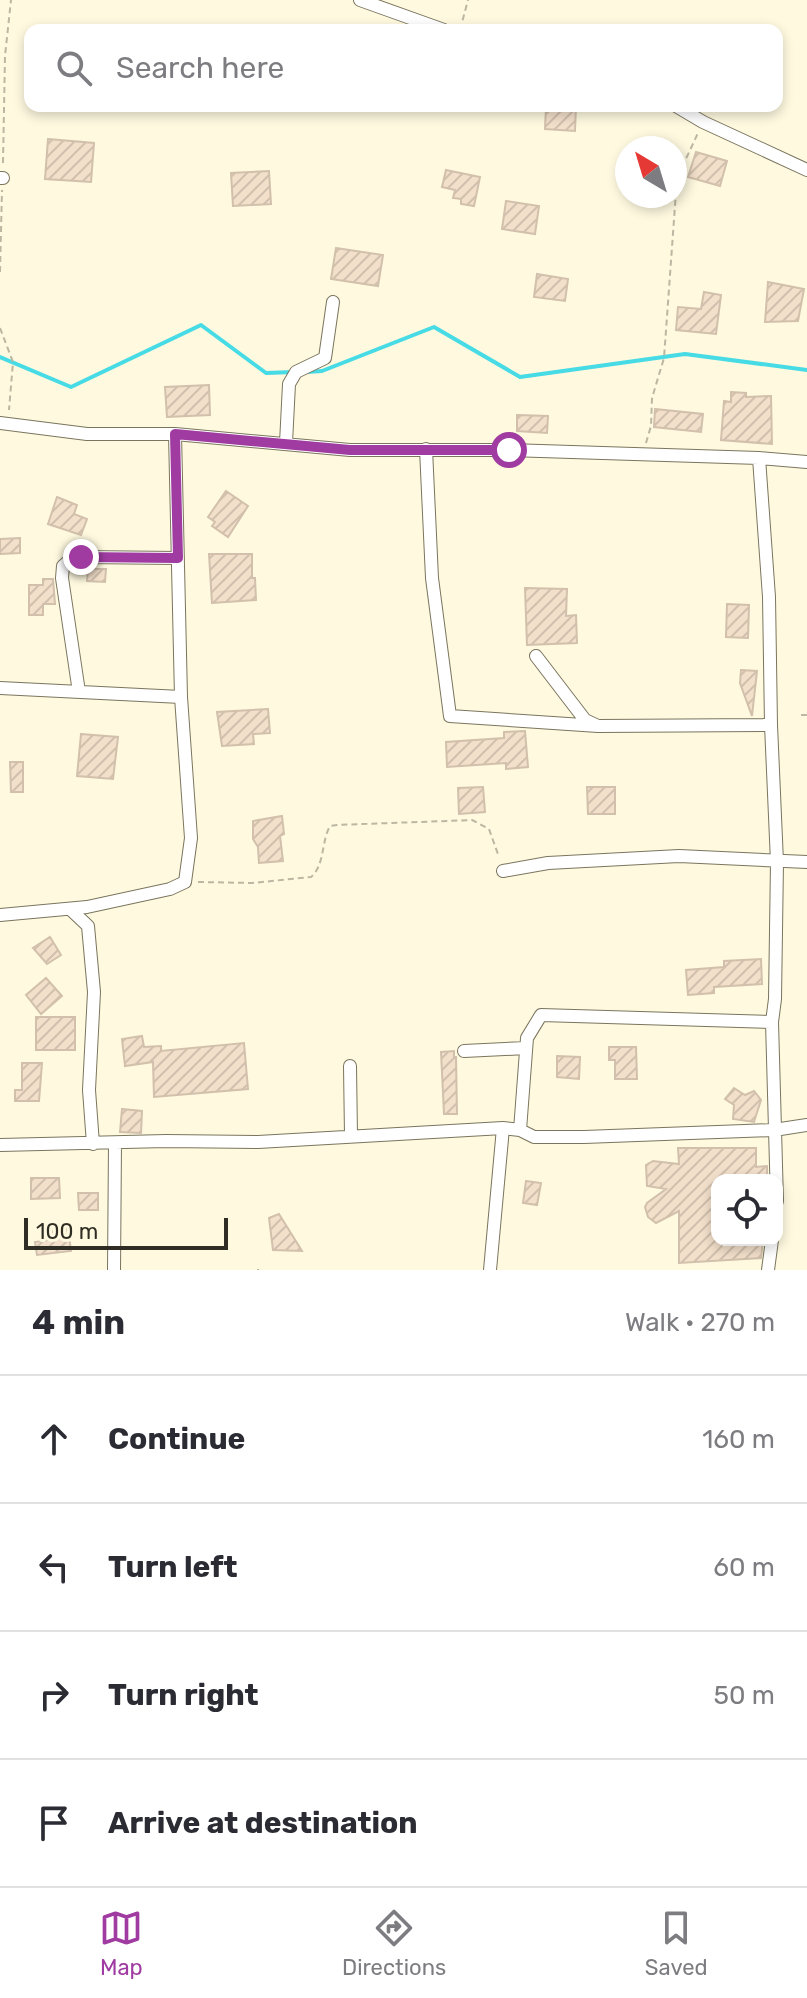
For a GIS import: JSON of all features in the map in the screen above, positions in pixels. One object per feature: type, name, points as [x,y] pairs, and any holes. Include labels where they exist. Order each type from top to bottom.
[{"type":"street","points":[[360,0],[427,24]]},
{"type":"street","points":[[686,112],[807,170]]},
{"type":"street","points":[[286,443],[289,384],[296,372],[325,358],[333,302]]},
{"type":"street","points":[[4,423],[87,434],[175,434],[350,450],[426,449],[807,462]]},
{"type":"street","points":[[0,915],[70,909],[170,889],[185,882],[191,838],[181,697],[175,434]]},
{"type":"street","points":[[426,449],[432,578],[450,716],[598,726],[771,725]]},
{"type":"street","points":[[759,458],[769,597],[777,862],[772,1022],[776,1174]]},
{"type":"street","points":[[79,692],[62,578],[63,566],[71,559],[81,557],[178,558]]},
{"type":"street","points":[[536,656],[585,720],[598,726]]},
{"type":"street","points":[[0,688],[181,697]]},
{"type":"street","points":[[503,871],[548,863],[679,856],[807,862]]},
{"type":"street","points":[[93,1144],[89,1079],[94,992],[88,926],[101,903]]},
{"type":"street","points":[[70,909],[88,926]]},
{"type":"street","points":[[520,1130],[527,1038],[541,1015],[772,1022]]},
{"type":"street","points":[[464,1051],[526,1048]]},
{"type":"street","points":[[350,1066],[351,1136]]},
{"type":"street","points":[[0,1145],[258,1142],[503,1128],[520,1130],[534,1137],[571,1137],[774,1130],[807,1125]]},
{"type":"street","points":[[490,1270],[503,1128]]},
{"type":"street","points":[[114,1270],[115,1144]]},
{"type":"street","points":[[768,1270],[771,1246]]},
{"type":"path","points":[[0,272],[5,56],[11,0]]},
{"type":"path","points":[[462,24],[468,0]]},
{"type":"path","points":[[641,455],[651,426],[652,398],[664,358],[677,178],[703,122]]},
{"type":"path","points":[[0,328],[13,362],[4,423]]},
{"type":"path","points":[[801,715],[807,715]]},
{"type":"path","points":[[185,882],[252,883],[311,877],[318,871],[330,826],[367,823],[472,820],[482,823],[494,839],[503,871]]},
{"type":"building","points":[[546,112],[576,112],[575,131],[545,129]]},
{"type":"building","points":[[48,139],[94,143],[91,182],[45,179]]},
{"type":"building","points":[[696,152],[727,161],[720,186],[688,177]]},
{"type":"building","points":[[446,170],[480,177],[474,206],[461,204],[461,199],[453,198],[455,190],[442,187]]},
{"type":"building","points":[[269,171],[271,204],[233,206],[231,173]]},
{"type":"building","points":[[506,201],[539,206],[535,234],[502,229]]},
{"type":"building","points":[[336,248],[383,255],[378,286],[331,279]]},
{"type":"building","points":[[537,274],[568,279],[565,301],[534,297]]},
{"type":"building","points":[[768,282],[804,289],[798,321],[765,322]]},
{"type":"building","points":[[704,292],[721,295],[716,334],[676,330],[678,307],[701,309]]},
{"type":"building","points":[[209,385],[210,415],[167,417],[165,387]]},
{"type":"building","points":[[731,392],[746,393],[746,397],[771,396],[772,444],[721,440],[724,401],[731,402]]},
{"type":"building","points":[[655,409],[703,414],[701,432],[654,427]]},
{"type":"building","points":[[517,415],[548,416],[547,433],[517,431]]},
{"type":"building","points":[[226,491],[248,506],[228,537],[212,526],[215,522],[208,517]]},
{"type":"building","points":[[57,497],[77,505],[74,514],[87,519],[81,535],[48,524]]},
{"type":"building","points":[[20,538],[20,553],[0,554],[0,539]]},
{"type":"building","points":[[209,554],[252,554],[256,600],[212,603]]},
{"type":"building","points":[[88,569],[106,569],[105,582],[87,581]]},
{"type":"building","points":[[43,579],[53,579],[55,604],[43,604],[43,615],[29,615],[29,585],[43,585]]},
{"type":"building","points":[[525,588],[567,589],[566,616],[576,615],[577,643],[527,645]]},
{"type":"building","points":[[727,604],[749,605],[748,638],[726,637]]},
{"type":"building","points":[[741,670],[757,671],[752,716],[740,683]]},
{"type":"building","points":[[268,709],[270,733],[253,734],[254,744],[222,746],[217,712]]},
{"type":"building","points":[[525,731],[528,767],[506,769],[506,763],[447,767],[446,742],[504,738],[504,732]]},
{"type":"building","points":[[81,734],[118,737],[113,779],[77,776]]},
{"type":"building","points":[[10,762],[23,762],[23,792],[11,792]]},
{"type":"building","points":[[483,787],[485,812],[459,814],[458,788]]},
{"type":"building","points":[[587,787],[615,787],[615,814],[588,814]]},
{"type":"building","points":[[282,816],[284,834],[280,836],[283,861],[259,863],[258,847],[253,839],[253,821]]},
{"type":"building","points":[[50,937],[61,955],[47,964],[33,948]]},
{"type":"building","points":[[761,959],[762,984],[714,987],[714,993],[688,995],[686,970],[724,967],[724,961]]},
{"type":"building","points":[[46,978],[62,996],[41,1014],[26,995]]},
{"type":"building","points":[[36,1017],[75,1017],[75,1050],[36,1050]]},
{"type":"building","points":[[142,1036],[144,1047],[161,1046],[161,1051],[244,1043],[248,1089],[154,1097],[153,1062],[125,1066],[122,1039]]},
{"type":"building","points":[[609,1047],[636,1047],[637,1079],[615,1079],[615,1060],[609,1060]]},
{"type":"building","points":[[454,1051],[457,1114],[444,1114],[441,1052]]},
{"type":"building","points":[[557,1056],[580,1057],[579,1079],[557,1077]]},
{"type":"building","points":[[22,1063],[42,1063],[39,1101],[15,1101],[15,1090],[22,1090]]},
{"type":"building","points":[[734,1088],[745,1095],[754,1091],[761,1100],[754,1122],[733,1119],[734,1105],[725,1099]]},
{"type":"building","points":[[122,1109],[142,1111],[141,1133],[120,1132]]},
{"type":"building","points":[[678,1148],[756,1148],[756,1167],[767,1166],[767,1174],[711,1174],[711,1246],[762,1246],[761,1258],[679,1263],[679,1211],[656,1223],[648,1217],[645,1207],[666,1189],[647,1186],[646,1165],[653,1161],[679,1164]]},
{"type":"building","points":[[31,1178],[59,1178],[60,1198],[31,1199]]},
{"type":"building","points":[[526,1181],[541,1183],[537,1205],[523,1203]]},
{"type":"building","points":[[78,1193],[98,1193],[98,1210],[79,1210]]},
{"type":"building","points":[[279,1214],[302,1251],[273,1250],[269,1218]]},
{"type":"building","points":[[68,1229],[71,1251],[37,1255],[35,1242],[49,1240],[48,1232]]},
{"type":"waterway","points":[[0,357],[71,387],[201,325],[266,373],[294,372]]},
{"type":"waterway","points":[[307,372],[322,371],[434,327],[520,377],[685,354],[807,370]]},
{"type":"route","points":[[81,557],[178,558],[175,434],[350,450],[509,450]]}]
